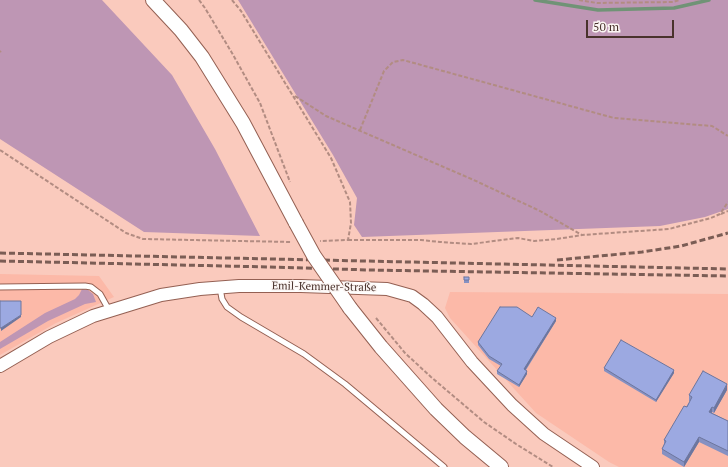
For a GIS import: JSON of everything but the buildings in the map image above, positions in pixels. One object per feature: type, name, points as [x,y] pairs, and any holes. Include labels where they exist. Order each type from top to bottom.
[{"type":"main road","points":[[154,0],[181,30],[206,63],[243,123],[314,256],[350,308],[381,347],[436,409],[465,437],[501,467]]},
{"type":"street","name":"Emil-Kemmer-Straße","points":[[0,366],[50,336],[87,318],[161,295],[220,287],[301,286],[387,289],[412,296],[423,304],[437,317],[472,362],[512,405],[544,434],[593,467]]},
{"type":"lane","points":[[0,287],[91,287],[100,294],[109,310]]},
{"type":"lane","points":[[220,287],[222,299],[227,307],[304,354],[345,384],[444,467]]},
{"type":"path","points":[[199,0],[260,103],[292,187]]},
{"type":"path","points":[[232,0],[241,11],[331,158],[350,202],[351,223],[348,240]]},
{"type":"path","points":[[579,0],[597,3],[673,2],[679,0]]},
{"type":"path","points":[[360,130],[384,71],[392,62],[403,60],[614,118],[712,126],[728,136]]},
{"type":"path","points":[[294,96],[326,116],[483,184],[540,211],[582,235]]},
{"type":"path","points":[[0,150],[126,233],[143,239],[292,242]]},
{"type":"path","points":[[720,214],[728,202]]},
{"type":"path","points":[[314,241],[421,240],[471,244],[518,238],[534,241],[582,235],[669,229],[711,218],[728,211]]},
{"type":"path","points":[[371,313],[405,353],[484,422],[553,467]]},
{"type":"shaded area","points":[[0,0],[102,0],[172,75],[215,149],[260,236],[144,232],[0,139]]},
{"type":"shaded area","points":[[238,0],[728,0],[728,209],[705,217],[660,226],[362,237],[354,225],[357,198],[333,155]]},
{"type":"shaded area","points":[[0,274],[99,276],[114,297],[56,323],[0,355]]},
{"type":"shaded area","points":[[82,289],[88,290],[93,294],[96,302],[85,304],[48,321],[0,349],[0,342],[45,313],[75,299]]},
{"type":"shaded area","points":[[450,292],[728,294],[728,467],[619,467],[609,462],[536,413],[450,318],[445,308]]},
{"type":"waterway","points":[[535,0],[598,10],[674,8],[709,0]]},
{"type":"railway","points":[[557,260],[642,252],[681,246],[728,233]]},
{"type":"railway","points":[[0,253],[728,269]]},
{"type":"railway","points":[[0,261],[370,270],[728,276]]}]
